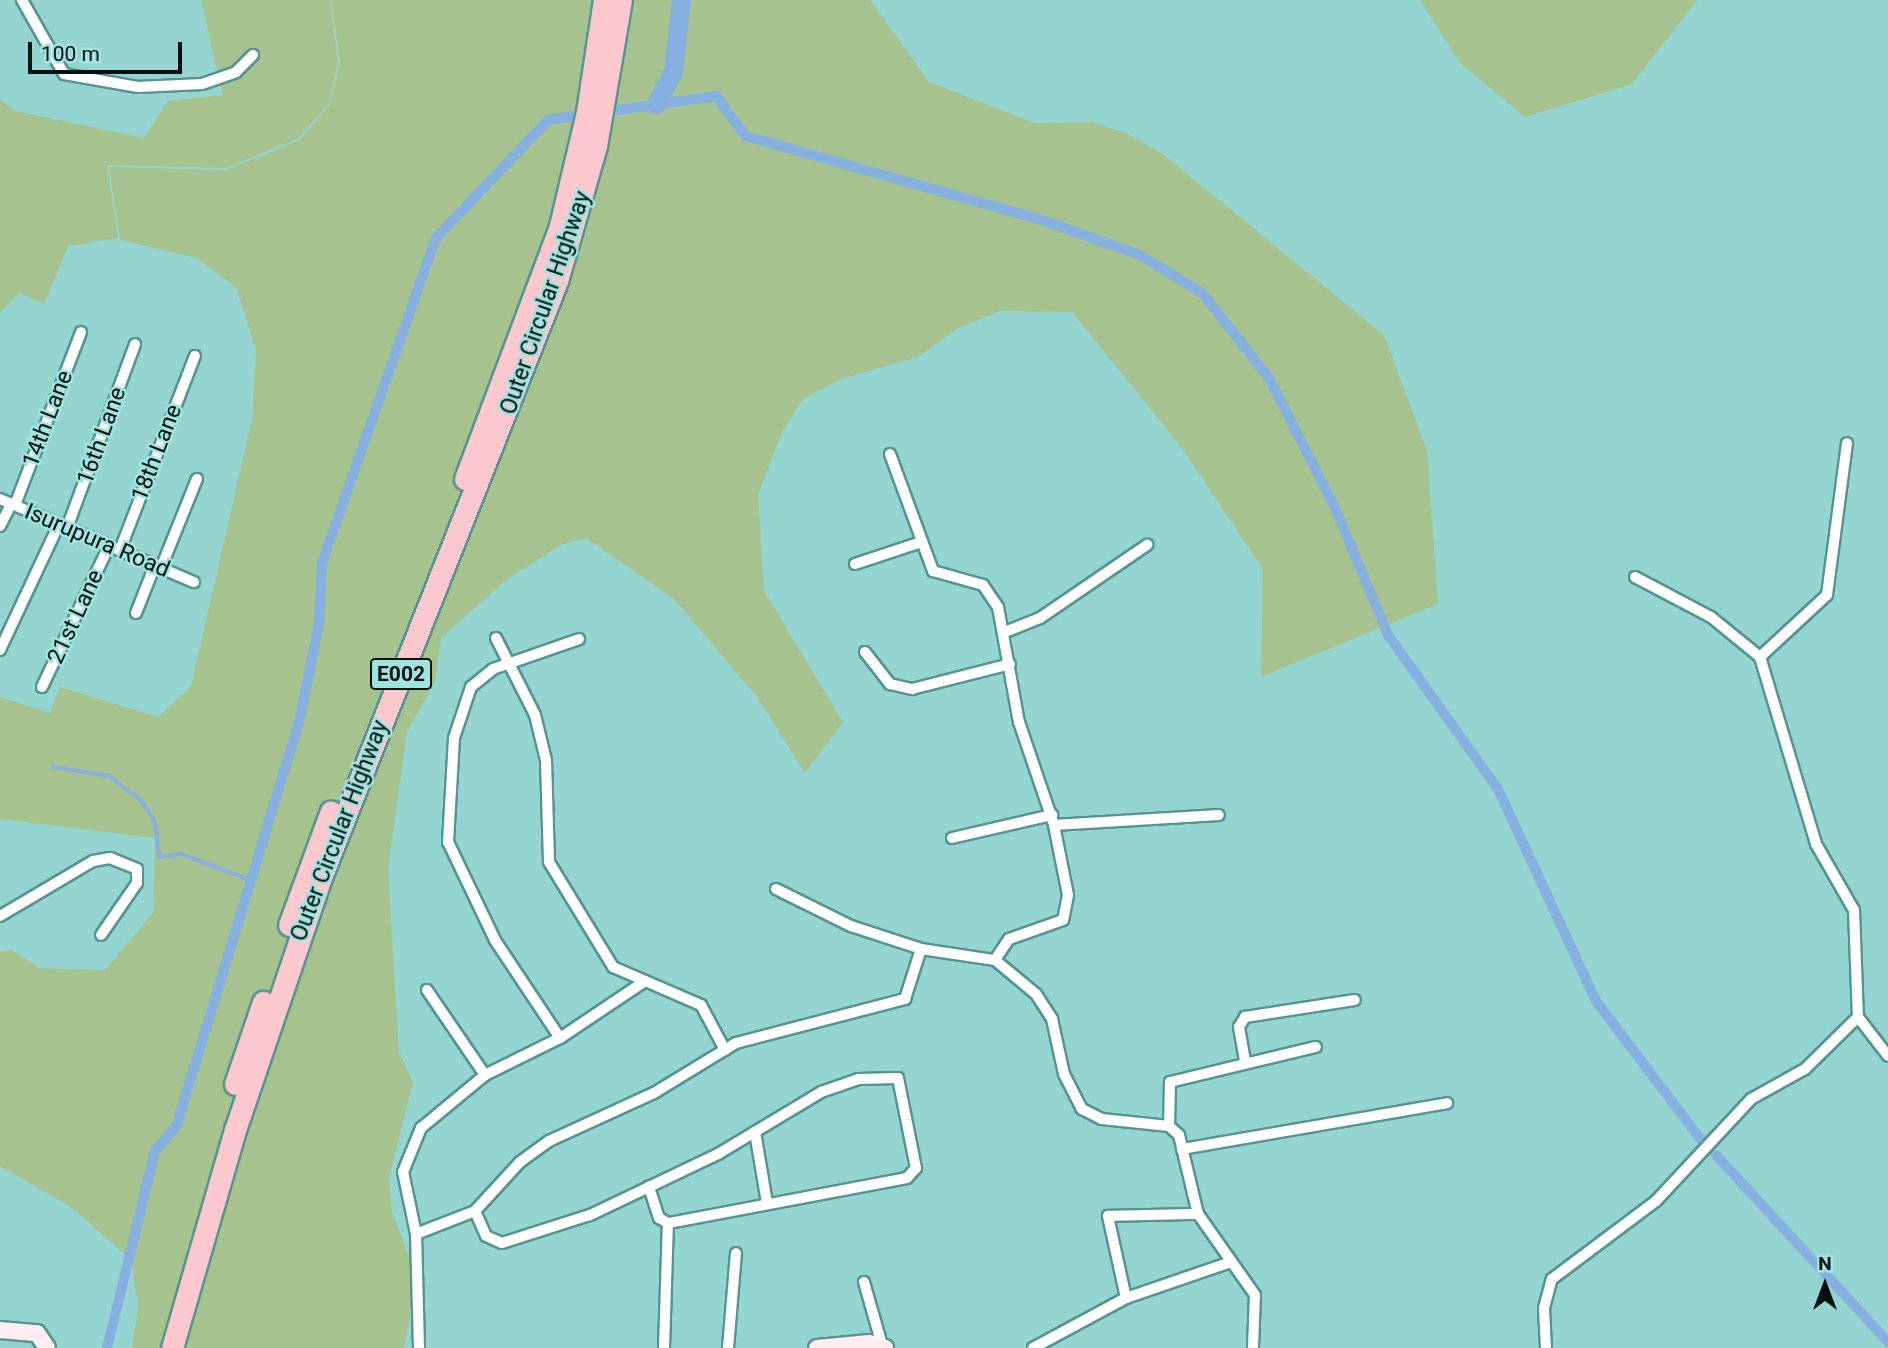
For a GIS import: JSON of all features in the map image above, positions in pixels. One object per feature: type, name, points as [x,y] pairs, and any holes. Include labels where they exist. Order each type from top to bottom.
[{"type":"highway","name":"Outer Circular Highway","points":[[157,1348],[306,875],[541,284],[579,152],[604,0]]},
{"type":"highway","name":"Outer Circular Highway","points":[[172,1348],[303,927],[557,281],[596,146],[621,0]]},
{"type":"street","points":[[22,0],[64,74],[138,87],[202,84],[243,68],[253,55]]},
{"type":"street","name":"14th Lane","points":[[0,526],[81,332]]},
{"type":"street","name":"16th Lane","points":[[0,650],[63,526],[135,344]]},
{"type":"street","name":"18th Lane","points":[[114,548],[195,356]]},
{"type":"street","points":[[1760,657],[1827,595],[1847,443]]},
{"type":"street","points":[[890,454],[933,571],[983,585],[1005,632],[1019,722],[1053,820],[1068,895],[1063,920],[1009,939],[995,960]]},
{"type":"street","points":[[135,613],[197,479]]},
{"type":"street","name":"Isurupura Road","points":[[9,503],[194,582]]},
{"type":"street","points":[[855,564],[921,542]]},
{"type":"street","points":[[1005,632],[1040,618],[1147,545]]},
{"type":"street","name":"21st Lane","points":[[42,687],[114,548]]},
{"type":"street","points":[[1635,577],[1711,617],[1760,657],[1816,844],[1854,910],[1858,1017],[1888,1056]]},
{"type":"street","points":[[496,638],[535,715],[545,760],[550,862],[613,967],[701,1005],[725,1050]]},
{"type":"street","points":[[560,1038],[495,940],[448,842],[463,706],[471,687],[510,664],[579,639]]},
{"type":"street","points":[[865,652],[890,684],[912,689],[1010,664]]},
{"type":"street","points":[[952,838],[1053,820],[1219,815]]},
{"type":"street","points":[[0,916],[93,861],[110,858],[137,869],[136,883],[101,934]]},
{"type":"street","points":[[776,889],[851,926],[921,949],[995,960],[1036,994],[1052,1019],[1064,1074],[1082,1109],[1102,1119],[1169,1126]]},
{"type":"street","points":[[416,1234],[475,1211],[520,1162],[549,1142],[654,1093],[725,1050],[905,999],[921,949]]},
{"type":"street","points":[[419,1348],[416,1234],[404,1191],[408,1149],[421,1128],[485,1075],[560,1038],[645,981]]},
{"type":"street","points":[[427,989],[485,1075]]},
{"type":"street","points":[[1245,1061],[1239,1027],[1245,1017],[1355,1000]]},
{"type":"street","points":[[1546,1348],[1544,1308],[1552,1279],[1656,1200],[1751,1099],[1805,1069],[1858,1017]]},
{"type":"street","points":[[1253,1348],[1255,1295],[1198,1213],[1182,1149],[1169,1126],[1170,1082],[1245,1061],[1316,1047]]},
{"type":"street","points":[[475,1211],[486,1236],[502,1243],[590,1215],[649,1187],[755,1132],[821,1091],[858,1079],[892,1075],[902,1087],[914,1175],[668,1223],[659,1218],[649,1187]]},
{"type":"street","points":[[1182,1149],[1447,1103]]},
{"type":"street","points":[[755,1132],[767,1203]]},
{"type":"street","points":[[1126,1298],[1108,1216],[1198,1213]]},
{"type":"street","points":[[664,1348],[668,1223]]},
{"type":"street","points":[[728,1348],[736,1253]]},
{"type":"street","points":[[1033,1348],[1126,1298],[1231,1262]]},
{"type":"street","points":[[817,1348],[883,1346],[864,1282]]},
{"type":"street","points":[[0,1330],[37,1333],[47,1348]]},
{"type":"green space","points":[[201,0],[330,0],[338,62],[329,103],[299,138],[226,168],[107,165],[118,238],[68,246],[44,304],[19,293],[0,313],[0,100],[16,111],[144,138],[168,101],[223,95]]},
{"type":"green space","points":[[331,0],[870,0],[929,82],[1035,123],[1093,122],[1128,134],[1164,155],[1384,335],[1427,451],[1438,604],[1261,677],[1263,569],[1182,448],[1072,312],[999,311],[957,329],[918,357],[841,379],[803,399],[781,434],[758,495],[764,591],[843,722],[805,773],[757,697],[674,599],[586,538],[561,545],[505,581],[441,638],[435,682],[407,732],[388,869],[399,1052],[413,1082],[389,1178],[392,1212],[418,1280],[404,1348],[132,1348],[138,1306],[131,1260],[71,1207],[0,1166],[0,951],[12,950],[40,968],[105,970],[153,913],[155,838],[0,819],[0,697],[50,713],[60,687],[158,717],[191,686],[252,419],[256,350],[236,287],[196,258],[120,240],[109,167],[226,170],[300,140],[330,104],[340,62]]},
{"type":"green space","points":[[1420,0],[1697,0],[1632,84],[1525,117],[1460,63]]},
{"type":"waterway","points":[[656,104],[673,70],[681,0]]},
{"type":"waterway","points":[[107,1348],[155,1151],[176,1127],[299,722],[319,623],[322,563],[436,238],[548,120],[716,96],[745,136],[1045,221],[1140,255],[1202,293],[1269,378],[1335,508],[1388,635],[1498,789],[1596,1001],[1705,1145]]},
{"type":"waterway","points":[[53,767],[109,776],[142,801],[155,821],[160,857],[181,854],[251,880]]},
{"type":"waterway","points":[[1716,1155],[1888,1342]]}]
